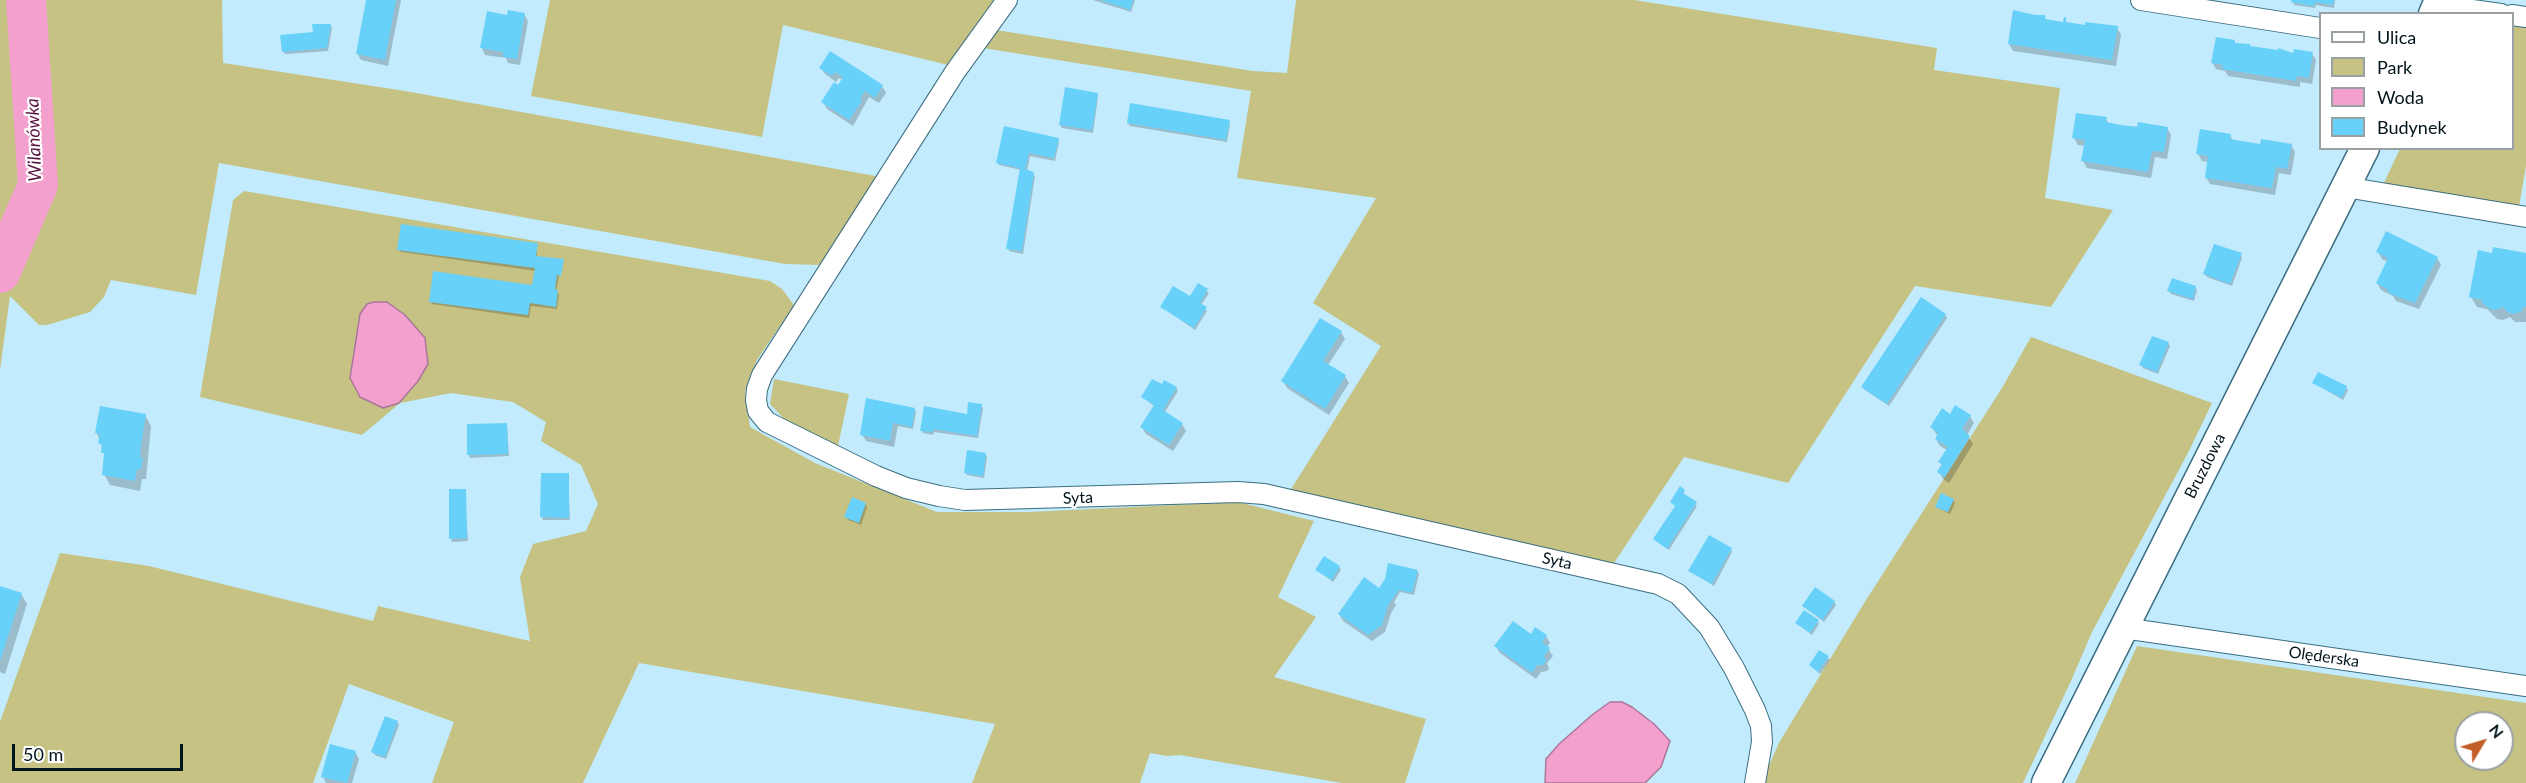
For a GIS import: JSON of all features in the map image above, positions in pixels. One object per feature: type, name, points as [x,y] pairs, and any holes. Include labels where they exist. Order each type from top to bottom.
[{"type":"street","name":"Syta","points":[[1007,0],[956,72],[762,375],[756,389],[756,400],[758,411],[767,422],[876,476],[906,488],[939,496],[965,500],[1238,492],[1264,494],[1658,584],[1677,594],[1709,627],[1755,710],[1761,726],[1762,742],[1755,783]]},
{"type":"street","points":[[2141,0],[2319,28]]},
{"type":"street","points":[[2436,6],[2485,12]]},
{"type":"street","name":"Bruzdowa","points":[[2046,783],[2364,150]]},
{"type":"street","points":[[2345,187],[2526,217]]},
{"type":"street","name":"Olęderska","points":[[2122,628],[2526,686]]},
{"type":"green space","points":[[0,0],[222,0],[223,63],[405,91],[881,177],[821,265],[785,264],[219,163],[196,295],[111,280],[104,297],[90,312],[47,325],[39,325],[10,296],[0,370]]},
{"type":"green space","points":[[550,0],[995,0],[948,65],[783,25],[762,137],[531,96]]},
{"type":"green space","points":[[1296,0],[1634,0],[1937,48],[1934,70],[2060,88],[2045,198],[2113,210],[2051,307],[1915,286],[1788,483],[1684,457],[1614,563],[1288,494],[1381,346],[1313,303],[1376,198],[1237,178],[1251,91],[983,48],[996,30],[1253,71],[1287,73]]},
{"type":"green space","points":[[2514,22],[2526,24],[2526,166],[2519,207],[2382,187],[2400,150],[2514,150]]},
{"type":"green space","points":[[244,191],[770,281],[782,289],[794,305],[757,360],[745,391],[750,427],[815,463],[937,512],[1028,512],[1238,502],[1314,521],[1278,597],[1316,617],[1274,677],[1426,719],[1405,783],[1342,783],[1180,755],[1167,756],[1150,753],[1140,783],[972,783],[995,724],[639,663],[583,783],[432,783],[454,722],[349,684],[313,783],[0,783],[0,722],[60,553],[149,566],[373,621],[378,606],[530,641],[520,577],[533,544],[586,531],[598,504],[581,465],[541,441],[546,422],[513,402],[451,393],[400,403],[362,435],[200,397],[233,200]]},
{"type":"green space","points":[[2031,337],[2212,403],[2189,451],[2092,632],[2023,783],[1765,783],[1765,774],[1780,741],[1866,600],[2002,388]]},
{"type":"green space","points":[[774,379],[849,394],[838,446],[790,425],[770,404]]},
{"type":"green space","points":[[2137,646],[2526,703],[2526,783],[2075,783]]},
{"type":"water","points":[[387,302],[405,315],[425,338],[428,364],[418,381],[399,403],[383,408],[360,397],[350,378],[360,314],[367,304]]},
{"type":"water","points":[[1610,702],[1622,702],[1632,707],[1654,724],[1670,741],[1661,767],[1645,783],[1545,783],[1546,759],[1559,744]]},
{"type":"building","points":[[366,0],[396,0],[385,60],[356,54]]},
{"type":"building","points":[[1100,0],[1133,0],[1130,10]]},
{"type":"building","points":[[2291,0],[2334,0],[2333,5],[2315,2],[2314,6],[2291,2]]},
{"type":"building","points":[[508,10],[525,13],[517,59],[503,57],[503,52],[480,48],[487,11],[507,15]]},
{"type":"building","points":[[2013,10],[2045,15],[2045,19],[2063,22],[2066,17],[2066,22],[2118,26],[2112,60],[2008,44]]},
{"type":"building","points":[[312,24],[331,24],[327,48],[282,52],[280,35],[313,32]]},
{"type":"building","points":[[2216,37],[2235,40],[2235,43],[2278,50],[2278,48],[2293,53],[2294,49],[2313,52],[2309,78],[2297,76],[2296,81],[2222,69],[2223,65],[2211,63]]},
{"type":"building","points":[[830,51],[883,85],[875,98],[865,91],[860,99],[862,101],[849,120],[821,102],[834,82],[838,85],[843,77],[835,72],[832,76],[819,68]]},
{"type":"building","points":[[1065,87],[1098,93],[1092,130],[1059,125]]},
{"type":"building","points":[[1130,103],[1230,120],[1226,140],[1127,123]]},
{"type":"building","points":[[2076,113],[2107,117],[2106,122],[2121,125],[2137,127],[2138,122],[2168,127],[2164,152],[2152,151],[2148,172],[2081,161],[2085,140],[2072,138]]},
{"type":"building","points":[[1004,126],[1059,138],[1054,158],[1029,153],[1025,169],[1034,172],[1022,251],[1006,249],[1020,168],[996,163]]},
{"type":"building","points":[[2200,129],[2231,134],[2230,139],[2260,144],[2261,139],[2292,144],[2287,169],[2276,167],[2272,188],[2205,178],[2208,156],[2196,154]]},
{"type":"building","points":[[401,224],[538,243],[536,256],[564,259],[561,276],[557,275],[556,307],[530,303],[528,315],[429,302],[433,271],[532,285],[535,268],[397,250]]},
{"type":"building","points":[[2386,231],[2438,257],[2415,303],[2390,294],[2387,289],[2376,283],[2388,258],[2376,252]]},
{"type":"building","points":[[2214,244],[2242,253],[2230,284],[2203,274]]},
{"type":"building","points":[[2493,247],[2526,253],[2526,307],[2523,307],[2522,311],[2514,314],[2507,312],[2503,307],[2496,310],[2490,309],[2482,303],[2483,300],[2469,297],[2478,250],[2492,253]]},
{"type":"building","points":[[2172,278],[2196,286],[2193,299],[2167,291]]},
{"type":"building","points":[[1198,283],[1208,289],[1200,303],[1207,307],[1194,328],[1160,307],[1173,286],[1190,296]]},
{"type":"building","points":[[1921,297],[1946,314],[1887,404],[1861,387]]},
{"type":"building","points":[[1320,318],[1342,331],[1323,361],[1346,375],[1325,409],[1281,381]]},
{"type":"building","points":[[2152,336],[2169,342],[2157,372],[2139,365]]},
{"type":"building","points":[[2318,372],[2347,386],[2342,398],[2312,383]]},
{"type":"building","points":[[1152,379],[1162,384],[1164,380],[1177,387],[1163,410],[1183,423],[1169,445],[1140,427],[1154,405],[1141,397]]},
{"type":"building","points":[[866,398],[915,408],[912,427],[893,423],[890,441],[860,435]]},
{"type":"building","points":[[968,402],[982,404],[977,436],[933,429],[933,432],[920,431],[924,406],[967,414]]},
{"type":"building","points":[[1955,405],[1971,415],[1962,429],[1970,436],[1945,477],[1937,472],[1942,464],[1938,462],[1948,447],[1935,439],[1938,433],[1930,427],[1942,408],[1950,414]]},
{"type":"building","points":[[100,406],[146,414],[140,457],[143,458],[141,469],[137,469],[135,481],[102,475],[104,453],[101,453],[102,444],[98,443],[100,434],[95,433]]},
{"type":"building","points":[[507,423],[508,454],[467,455],[467,424]]},
{"type":"building","points":[[967,450],[986,453],[983,476],[964,473]]},
{"type":"building","points":[[541,473],[569,473],[569,518],[540,517]]},
{"type":"building","points":[[1680,486],[1685,490],[1683,493],[1697,502],[1667,549],[1653,539],[1675,506],[1670,502]]},
{"type":"building","points":[[449,489],[466,489],[467,538],[449,539]]},
{"type":"building","points":[[1941,493],[1954,499],[1948,512],[1935,507]]},
{"type":"building","points":[[852,497],[866,503],[859,523],[844,517]]},
{"type":"building","points":[[1709,535],[1732,548],[1712,584],[1688,571]]},
{"type":"building","points":[[1324,556],[1340,566],[1332,580],[1315,570]]},
{"type":"building","points":[[1388,563],[1418,570],[1412,593],[1399,590],[1388,605],[1382,625],[1368,635],[1338,614],[1364,577],[1379,588],[1385,579]]},
{"type":"building","points":[[0,586],[22,593],[0,661]]},
{"type":"building","points":[[1815,587],[1835,601],[1823,620],[1802,606]]},
{"type":"building","points":[[1804,610],[1819,620],[1810,633],[1795,623]]},
{"type":"building","points":[[1513,621],[1531,634],[1535,627],[1547,635],[1542,642],[1550,648],[1544,656],[1546,661],[1543,665],[1537,665],[1532,673],[1494,646]]},
{"type":"building","points":[[1819,650],[1829,656],[1818,672],[1809,665]]},
{"type":"building","points":[[385,716],[398,721],[385,757],[371,752]]},
{"type":"building","points":[[330,744],[356,751],[347,783],[321,777]]},
{"type":"waterway","name":"Wilanówka","points":[[0,273],[38,185],[26,0]]}]
